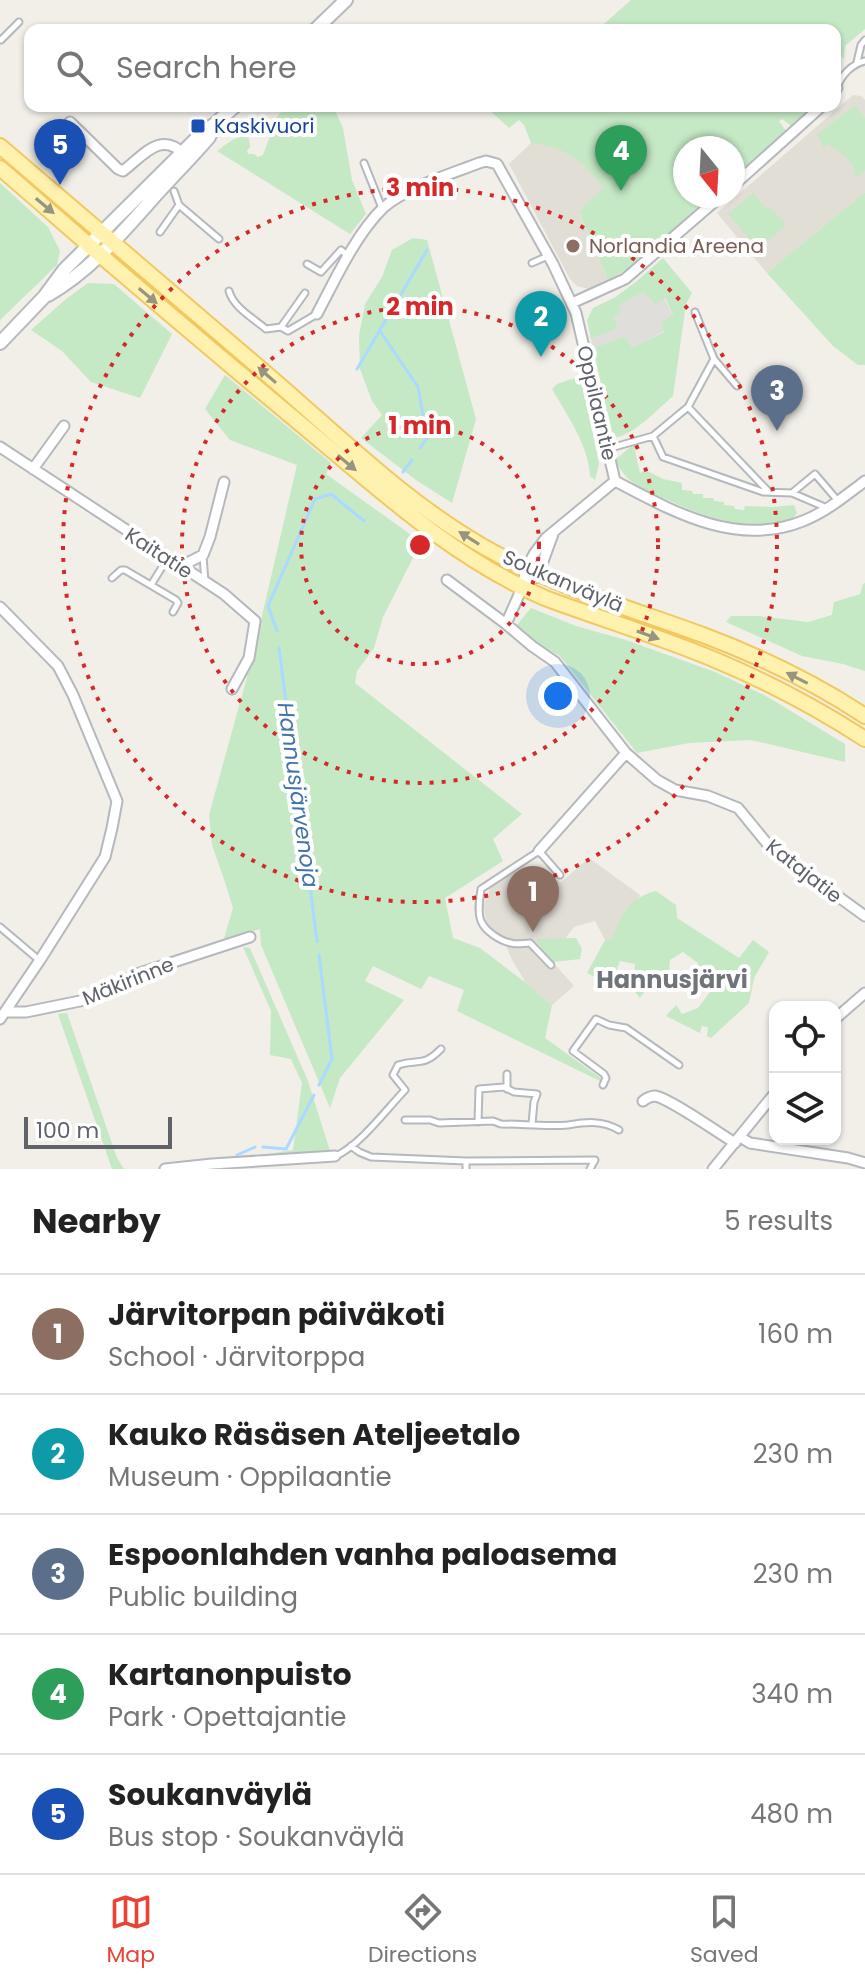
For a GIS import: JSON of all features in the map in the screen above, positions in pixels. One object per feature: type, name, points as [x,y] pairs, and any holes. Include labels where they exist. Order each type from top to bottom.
[{"type":"main road","points":[[321,24],[346,0]]},
{"type":"main road","points":[[0,343],[44,297],[64,270],[95,250],[186,156],[209,137],[215,124],[228,112]]},
{"type":"main road","name":"Soukanväylä","points":[[0,146],[357,454],[450,526],[532,572],[744,652],[865,716]]},
{"type":"main road","name":"Soukanväylä","points":[[0,168],[411,516],[469,558],[522,588],[711,658],[761,680],[865,739]]},
{"type":"street","points":[[745,175],[815,112]]},
{"type":"street","points":[[70,122],[123,171],[158,143],[171,144],[186,156]]},
{"type":"street","name":"Oppilaantie","points":[[317,314],[348,255],[383,209],[415,189],[479,163],[497,164],[578,318],[615,481]]},
{"type":"street","points":[[572,303],[625,279],[707,208]]},
{"type":"street","points":[[33,469],[64,426]]},
{"type":"street","name":"Kaitatie","points":[[0,447],[224,594],[255,621],[249,658],[232,689]]},
{"type":"street","points":[[506,624],[522,588],[554,532],[615,481],[697,520],[738,530],[767,530],[800,523],[828,509],[865,481]]},
{"type":"street","points":[[179,567],[203,555],[224,482]]},
{"type":"street","name":"Katajatie","points":[[447,580],[555,662],[626,753],[665,786],[684,793],[708,796],[738,808],[770,847],[865,916]]},
{"type":"street","points":[[0,607],[58,666],[117,801],[105,857],[2,1016]]},
{"type":"street","points":[[539,851],[626,753]]},
{"type":"street","name":"Mäkirinne","points":[[2,1016],[80,1001],[109,990],[137,974],[250,937]]},
{"type":"street","points":[[841,1014],[865,993]]},
{"type":"street","points":[[643,1101],[656,1096],[737,1140],[865,1163]]},
{"type":"street","points":[[713,1169],[769,1100]]},
{"type":"street","points":[[165,1169],[335,1156]]},
{"type":"lane","points":[[1,40],[19,22]]},
{"type":"lane","points":[[841,78],[856,63],[865,40]]},
{"type":"lane","points":[[856,63],[865,61]]},
{"type":"lane","points":[[364,163],[383,209]]},
{"type":"lane","points":[[174,191],[179,205],[219,239]]},
{"type":"lane","points":[[160,232],[179,205]]},
{"type":"lane","points":[[307,264],[321,272],[341,250],[348,255]]},
{"type":"lane","points":[[532,263],[548,256]]},
{"type":"lane","points":[[229,291],[235,303],[266,329],[281,327],[288,331],[317,314]]},
{"type":"lane","points":[[281,327],[305,293]]},
{"type":"lane","points":[[695,312],[714,359],[737,386]]},
{"type":"lane","points":[[607,449],[653,436],[688,407],[714,359]]},
{"type":"lane","points":[[688,407],[769,492]]},
{"type":"lane","points":[[653,436],[663,457],[763,492],[792,493],[828,509]]},
{"type":"lane","points":[[792,493],[815,474],[838,501]]},
{"type":"lane","points":[[203,555],[205,583]]},
{"type":"lane","points":[[151,585],[167,559]]},
{"type":"lane","points":[[112,578],[125,570],[177,602],[173,612]]},
{"type":"lane","points":[[551,965],[530,943],[512,944],[486,929],[480,920],[481,889],[539,851],[560,875]]},
{"type":"lane","points":[[0,927],[40,960]]},
{"type":"lane","points":[[603,1085],[604,1074],[573,1051],[596,1019],[626,1028],[679,1065]]},
{"type":"lane","points":[[335,1156],[351,1146],[405,1090],[393,1075],[398,1065],[431,1059],[441,1049]]},
{"type":"lane","points":[[507,1074],[507,1089]]},
{"type":"lane","points":[[478,1122],[479,1089],[507,1089],[537,1094],[532,1124]]},
{"type":"lane","points":[[405,1120],[567,1125],[600,1122],[619,1130]]},
{"type":"lane","points":[[351,1146],[371,1157],[466,1161],[595,1160],[590,1169]]},
{"type":"lane","points":[[466,1161],[466,1169]]},
{"type":"shaded area","points":[[853,95],[865,100],[865,192],[767,273],[717,213],[723,208],[745,208],[745,189],[833,112],[841,112],[841,105]]},
{"type":"shaded area","name":"Norlandia Areena","points":[[531,143],[566,151],[605,187],[579,213],[608,280],[589,289],[577,286],[570,279],[509,164]]},
{"type":"shaded area","points":[[644,292],[664,298],[673,316],[664,331],[632,349],[625,336],[593,348],[591,339],[618,328],[613,316],[618,305]]},
{"type":"shaded area","points":[[589,858],[640,895],[613,938],[605,940],[595,921],[574,927],[565,939],[536,939],[574,986],[552,1005],[526,983],[503,938],[487,926],[483,904],[490,886],[515,873],[532,867],[560,883]]},
{"type":"green space","points":[[631,0],[865,0],[865,29],[845,46],[844,59],[841,56],[841,24],[604,24]]},
{"type":"green space","points":[[855,105],[865,118],[865,170],[855,178],[847,158],[829,144],[824,148],[817,135]]},
{"type":"green space","points":[[281,112],[336,112],[343,128],[352,180],[366,214],[350,234],[217,151],[232,140],[245,137],[249,138],[248,154],[263,155]]},
{"type":"green space","points":[[492,112],[809,112],[793,127],[782,119],[779,121],[787,132],[745,169],[745,136],[673,136],[673,208],[700,208],[630,268],[608,280],[579,212],[604,187],[564,152],[531,143],[519,120],[509,128]]},
{"type":"green space","points":[[0,183],[48,227],[60,251],[57,265],[0,320]]},
{"type":"green space","points":[[865,192],[865,365],[858,365],[833,346],[767,273]]},
{"type":"green space","points":[[753,193],[786,225],[758,249],[728,214],[735,208],[745,208],[745,200]]},
{"type":"green space","points":[[413,238],[427,240],[476,419],[452,503],[361,438],[382,415],[372,401],[360,369],[359,336],[365,304],[382,277],[392,250]]},
{"type":"green space","points":[[663,258],[692,293],[686,304],[673,396],[637,427],[613,438],[593,348],[625,336],[632,348],[664,332],[661,323],[673,315],[665,298],[655,304],[644,292],[619,305],[621,312],[613,316],[618,328],[591,339],[587,320],[593,308],[614,298]]},
{"type":"green space","points":[[88,283],[114,284],[172,334],[140,398],[91,382],[62,351],[31,330]]},
{"type":"green space","points":[[225,375],[331,463],[326,474],[421,542],[383,617],[374,648],[357,671],[355,683],[522,814],[493,839],[503,861],[445,898],[453,938],[480,948],[552,1005],[545,1038],[602,1079],[600,1081],[457,1011],[464,990],[429,976],[421,989],[373,966],[365,981],[404,1000],[340,1078],[330,1108],[261,945],[260,929],[223,942],[233,908],[212,845],[209,815],[252,659],[297,465],[230,440],[205,409]]},
{"type":"green space","points":[[581,376],[599,464],[595,480],[590,476],[586,453],[576,431],[552,389],[557,384]]},
{"type":"green space","points":[[634,446],[640,473],[645,470],[663,479],[682,483],[682,490],[703,494],[703,498],[713,498],[735,509],[794,505],[797,513],[785,521],[747,524],[720,520],[694,511],[643,489],[626,476],[615,460]]},
{"type":"green space","points":[[865,583],[865,671],[802,656],[726,622],[731,616],[758,616],[808,622],[832,615],[834,602],[860,594]]},
{"type":"green space","points":[[531,608],[715,672],[766,696],[845,744],[845,762],[751,740],[689,743],[637,753],[560,656],[532,641],[516,626]]},
{"type":"green space","points":[[656,891],[676,905],[677,918],[739,958],[753,940],[769,952],[754,978],[749,1003],[711,1038],[707,1036],[708,1027],[702,1026],[700,1033],[666,1016],[676,1005],[682,1014],[698,1008],[710,992],[693,988],[687,982],[698,963],[683,952],[670,960],[669,972],[649,985],[640,998],[631,987],[635,964],[620,961],[615,974],[615,988],[587,973],[605,940],[613,938],[619,921],[633,902]]},
{"type":"green space","points":[[576,938],[582,949],[580,959],[554,962],[536,939]]},
{"type":"green space","points":[[243,947],[250,948],[308,1081],[330,1151],[268,1154],[293,1150],[302,1083],[291,1059],[270,1055],[271,1011]]},
{"type":"green space","points":[[67,1013],[117,1158],[124,1169],[112,1169],[58,1014]]},
{"type":"waterway","name":"Hannusjärvenoja","points":[[357,369],[427,250]]},
{"type":"waterway","name":"Hannusjärvenoja","points":[[380,331],[418,387],[427,438],[420,448]]},
{"type":"waterway","name":"Hannusjärvenoja","points":[[403,472],[412,460]]},
{"type":"waterway","name":"Hannusjärvenoja","points":[[277,631],[268,606],[315,499],[331,494],[364,521]]},
{"type":"waterway","name":"Hannusjärvenoja","points":[[279,648],[317,941]]},
{"type":"waterway","name":"Hannusjärvenoja","points":[[319,955],[332,1059],[319,1085]]},
{"type":"waterway","name":"Hannusjärvenoja","points":[[263,1147],[286,1149],[314,1095]]},
{"type":"waterway","name":"Hannusjärvenoja","points":[[237,1155],[255,1147]]},
{"type":"place","name":"Kaskivuori","points":[[198,126]]},
{"type":"place","name":"Soukanväylä","points":[[60,185]]},
{"type":"place","name":"Kartanonpuisto","points":[[621,191]]},
{"type":"place","name":"Norlandia Areena","points":[[573,246]]},
{"type":"place","name":"Kauko Räsäsen Ateljeetalo","points":[[541,357]]},
{"type":"place","name":"Espoonlahden vanha paloasema","points":[[777,431]]},
{"type":"place","name":"Järvitorpan päiväkoti","points":[[533,932]]},
{"type":"district","name":"Hannusjärvi","points":[[672,979]]}]
